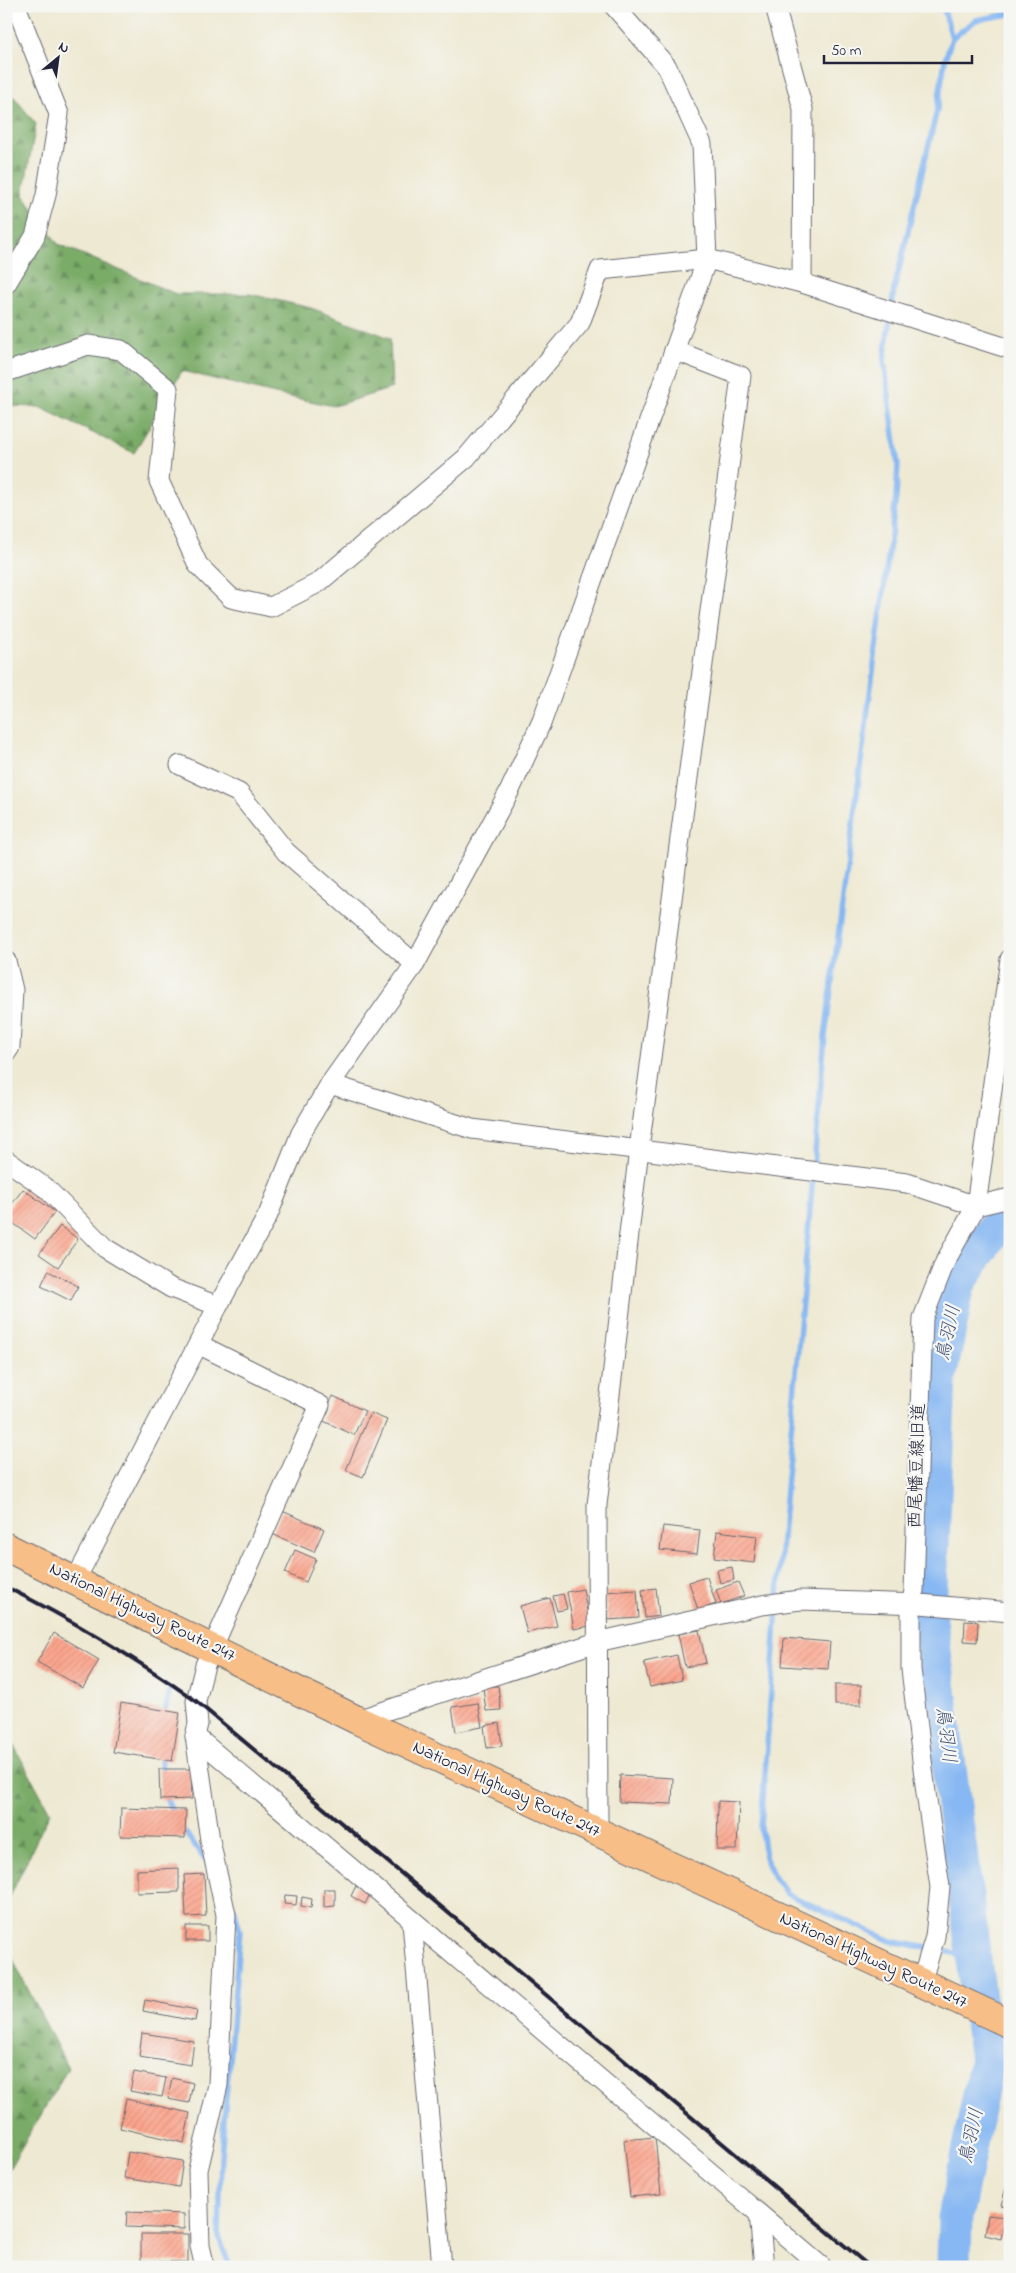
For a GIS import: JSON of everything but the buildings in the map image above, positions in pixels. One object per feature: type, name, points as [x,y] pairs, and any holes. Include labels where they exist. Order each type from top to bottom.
[{"type":"highway","name":"National Highway Route 247","points":[[6,1547],[358,1720],[598,1834],[924,1972],[959,2002],[1007,2022]]},
{"type":"street","points":[[6,284],[34,236],[46,195],[59,114],[16,6]]},
{"type":"street","points":[[75,1581],[200,1345],[218,1306],[268,1215],[301,1133],[330,1084],[415,964],[510,790],[542,721],[707,258],[702,144],[667,67],[614,6]]},
{"type":"street","points":[[775,6],[803,108],[802,283]]},
{"type":"street","points":[[6,372],[88,345],[121,350],[168,389],[159,481],[198,565],[231,598],[272,607],[318,584],[466,458],[580,322],[600,270],[707,258],[802,283],[1010,349]]},
{"type":"street","points":[[598,1834],[597,1505],[639,1148],[741,376],[674,350]]},
{"type":"street","points":[[180,765],[239,794],[286,852],[415,964]]},
{"type":"street","name":"西尾幡豆線旧道","points":[[924,1972],[935,1937],[940,1887],[911,1668],[923,1605],[914,1591],[923,1318],[945,1262],[976,1206],[1010,958]]},
{"type":"street","points":[[6,961],[14,990],[10,1047],[6,1053]]},
{"type":"street","points":[[330,1084],[472,1129],[639,1148],[907,1183],[976,1206],[1010,1198]]},
{"type":"street","points":[[6,1160],[47,1189],[105,1248],[171,1288],[218,1306]]},
{"type":"street","points":[[200,1345],[320,1405],[205,1665],[196,1701],[198,1724],[195,1736],[210,1840],[226,1916],[218,2085],[198,2170],[200,2246],[205,2267]]},
{"type":"street","points":[[358,1720],[597,1642],[792,1600],[923,1605],[1010,1612]]},
{"type":"street","points":[[195,1736],[412,1922],[822,2267]]},
{"type":"street","points":[[412,1922],[442,2267]]},
{"type":"street","points":[[759,2214],[764,2267]]},
{"type":"green space","points":[[6,87],[36,124],[23,195],[58,244],[176,294],[250,294],[311,308],[390,338],[392,388],[334,406],[275,394],[182,371],[134,453],[39,407],[6,406]]},
{"type":"green space","points":[[6,1731],[50,1812],[6,1905]]},
{"type":"green space","points":[[6,1946],[68,2068],[6,2174]]},
{"type":"waterway","points":[[943,6],[952,38],[945,60],[937,110],[894,290],[884,360],[898,465],[896,497],[825,1036],[784,1512],[761,1828],[765,1857],[774,1877],[787,1894],[891,1941],[975,1957]]},
{"type":"waterway","points":[[952,38],[976,20],[1010,14]]},
{"type":"waterway","name":"鳥羽川","points":[[954,2267],[955,2218],[987,2060],[929,1613],[939,1378],[958,1284],[996,1226],[1010,1223]]},
{"type":"waterway","points":[[164,1716],[170,1689]]},
{"type":"waterway","points":[[161,1753],[162,1776]]},
{"type":"waterway","points":[[165,1795],[174,1816]]},
{"type":"waterway","points":[[182,1828],[207,1862]]},
{"type":"waterway","points":[[230,2267],[219,2237],[221,2156],[240,1931],[234,1908]]},
{"type":"railway","points":[[6,1587],[103,1640],[196,1701],[870,2267]]}]
